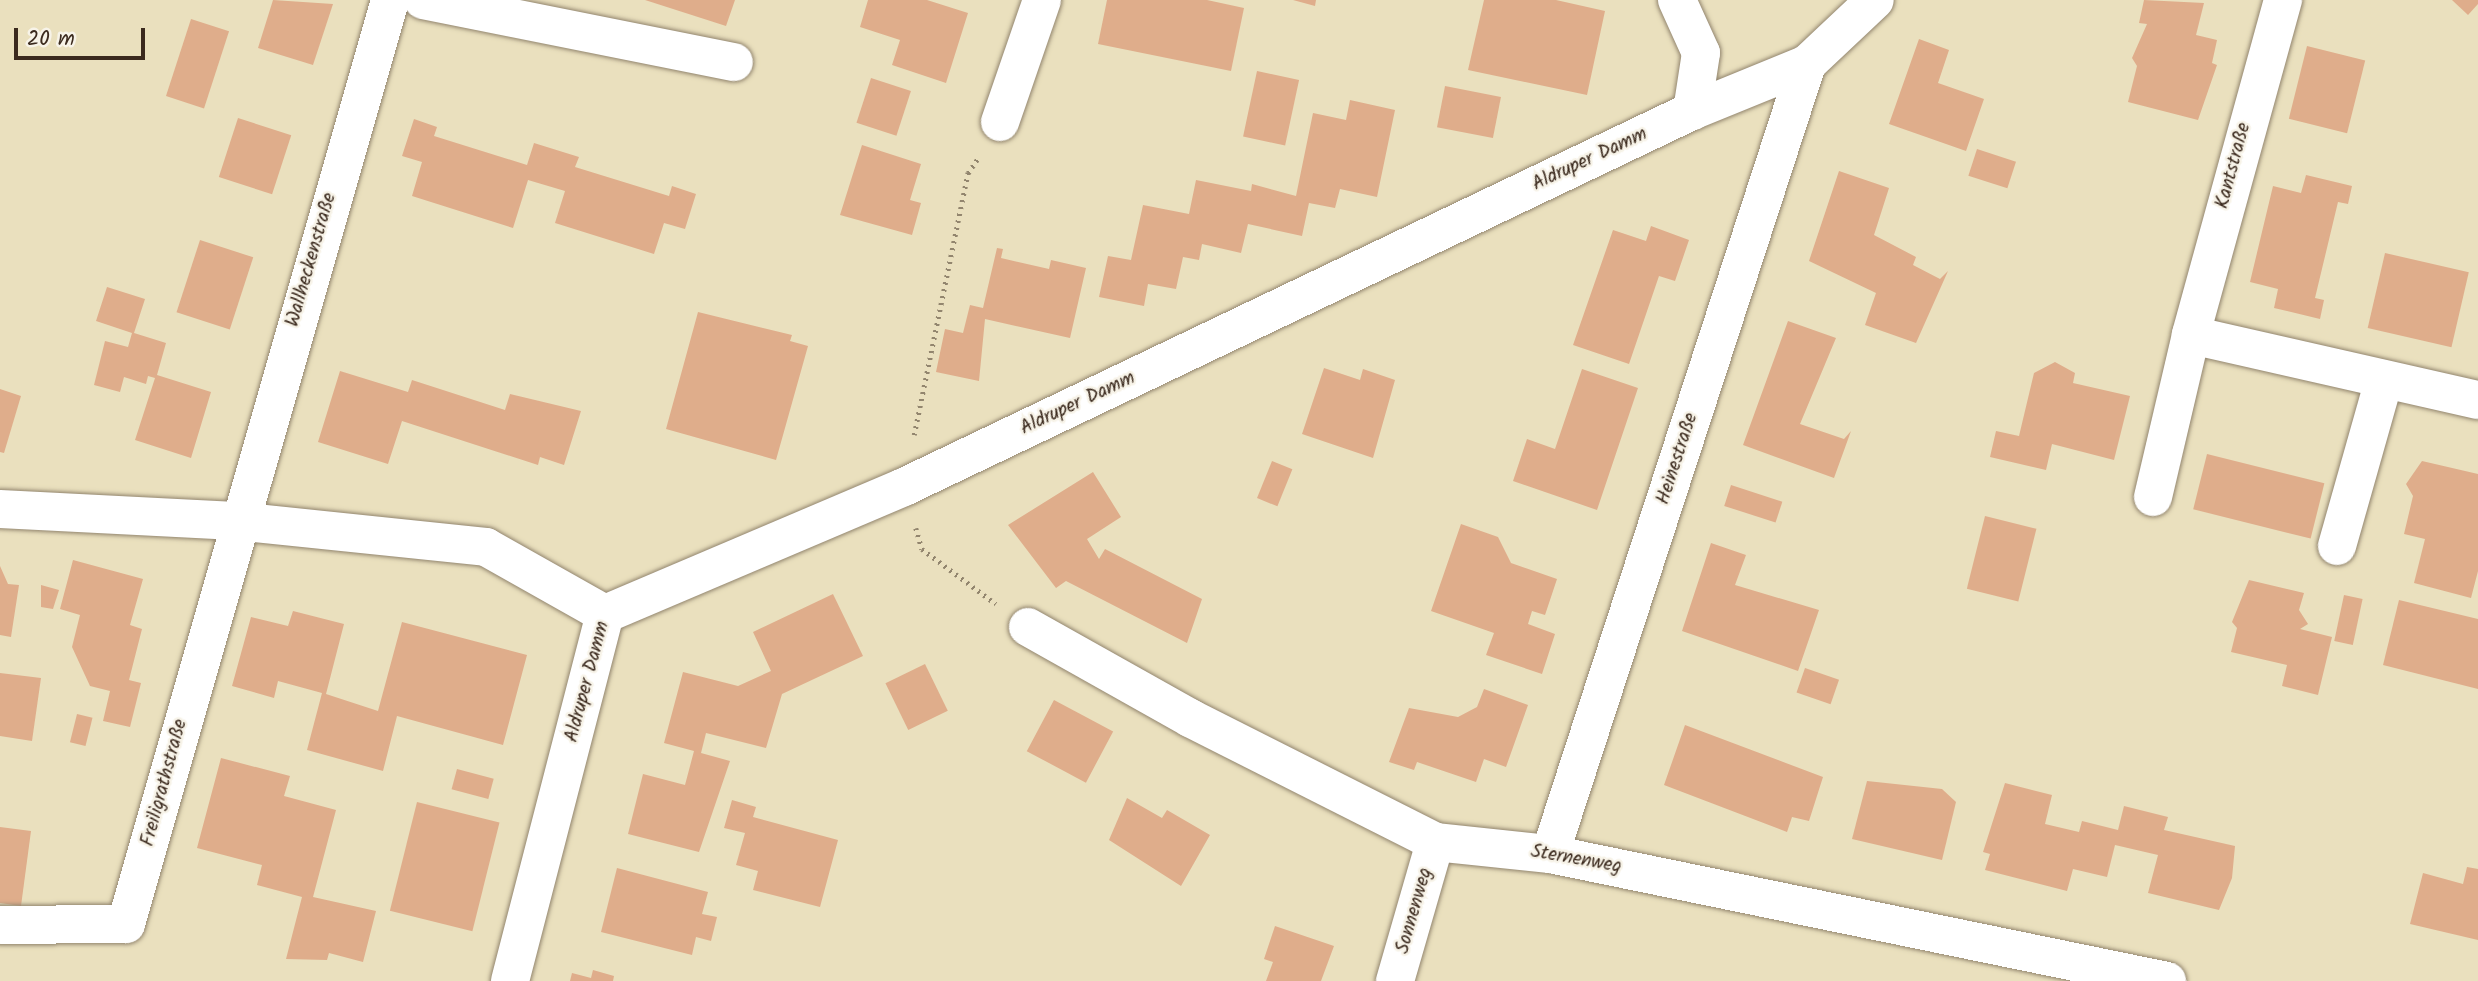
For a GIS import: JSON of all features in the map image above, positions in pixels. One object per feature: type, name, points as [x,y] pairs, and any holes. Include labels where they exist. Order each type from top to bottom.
[{"type":"street","name":"Wallheckenstraße","points":[[236,521],[390,0]]},
{"type":"street","points":[[423,0],[734,62]]},
{"type":"street","points":[[1000,122],[1042,0]]},
{"type":"street","points":[[1677,0],[1701,53],[1692,111]]},
{"type":"street","name":"Aldruper Damm","points":[[510,981],[605,614],[904,487],[1692,111],[1807,64],[1875,0]]},
{"type":"street","name":"Kantstraße","points":[[2153,497],[2191,335],[2283,0]]},
{"type":"street","name":"Heinestraße","points":[[1550,854],[1807,64]]},
{"type":"street","points":[[2191,335],[2478,400]]},
{"type":"street","points":[[2337,546],[2384,380]]},
{"type":"street","points":[[0,509],[236,521],[486,547],[605,614]]},
{"type":"street","name":"Freiligrathstraße","points":[[0,925],[126,924],[236,521]]},
{"type":"street","name":"Sternenweg","points":[[1028,627],[1190,719],[1435,842],[1550,854],[2105,975],[2167,981]]},
{"type":"street","name":"Sonnenweg","points":[[1395,981],[1435,842]]},
{"type":"path","points":[[1000,122],[968,173],[904,487],[922,549],[1028,627]]},
{"type":"building","points":[[273,0],[333,4],[313,65],[258,48]]},
{"type":"building","points":[[645,0],[735,0],[726,26]]},
{"type":"building","points":[[868,0],[927,0],[968,13],[946,83],[892,65],[900,40],[860,27]]},
{"type":"building","points":[[1107,0],[1207,0],[1244,8],[1231,71],[1098,44]]},
{"type":"building","points":[[1293,0],[1316,0],[1315,6]]},
{"type":"building","points":[[1484,0],[1556,0],[1605,11],[1587,95],[1468,70]]},
{"type":"building","points":[[2144,0],[2204,3],[2196,35],[2217,40],[2212,63],[2217,65],[2198,120],[2128,102],[2137,66],[2132,58],[2147,24],[2139,23]]},
{"type":"building","points":[[2452,0],[2478,0],[2478,4],[2468,15]]},
{"type":"building","points":[[191,19],[229,31],[204,108],[166,96]]},
{"type":"building","points":[[1919,39],[1949,50],[1938,83],[1984,99],[1966,151],[1889,124]]},
{"type":"building","points":[[2307,46],[2365,61],[2347,133],[2289,119]]},
{"type":"building","points":[[1257,71],[1299,80],[1285,145],[1243,137]]},
{"type":"building","points":[[871,78],[911,91],[896,136],[856,123]]},
{"type":"building","points":[[1445,86],[1501,97],[1493,138],[1437,127]]},
{"type":"building","points":[[1350,100],[1395,110],[1377,197],[1340,189],[1335,208],[1309,203],[1302,236],[1248,224],[1241,253],[1202,244],[1199,260],[1183,257],[1176,289],[1148,284],[1144,306],[1099,297],[1108,256],[1131,260],[1143,205],[1189,214],[1196,180],[1251,191],[1252,184],[1296,196],[1313,113],[1346,120]]},
{"type":"building","points":[[238,118],[291,135],[272,194],[219,177]]},
{"type":"building","points":[[414,119],[437,127],[434,136],[527,165],[534,143],[579,157],[575,167],[669,196],[672,186],[696,194],[685,229],[664,223],[654,254],[555,223],[565,191],[528,180],[513,228],[412,196],[422,162],[402,156]]},
{"type":"building","points":[[862,145],[921,164],[910,200],[921,203],[912,235],[840,215]]},
{"type":"building","points":[[1977,149],[2016,162],[2007,188],[1968,176]]},
{"type":"building","points":[[1839,171],[1889,188],[1874,235],[1916,257],[1913,265],[1940,279],[1948,271],[1916,343],[1865,325],[1876,293],[1809,261]]},
{"type":"building","points":[[2306,175],[2352,186],[2348,204],[2338,202],[2315,298],[2324,300],[2320,319],[2274,308],[2278,289],[2250,282],[2273,186],[2301,193]]},
{"type":"building","points":[[1651,226],[1689,240],[1675,281],[1659,276],[1629,364],[1573,345],[1613,230],[1646,241]]},
{"type":"building","points":[[200,240],[253,257],[230,330],[177,312]]},
{"type":"building","points":[[997,248],[1003,249],[1001,258],[1049,269],[1051,260],[1086,268],[1070,338],[985,319],[979,381],[936,372],[945,329],[963,333],[970,305],[983,308]]},
{"type":"building","points":[[2385,253],[2469,272],[2451,347],[2368,328]]},
{"type":"building","points":[[107,287],[145,299],[134,333],[166,343],[157,375],[211,392],[191,458],[135,440],[155,378],[148,376],[146,384],[124,377],[120,392],[94,385],[105,341],[128,347],[132,333],[96,321]]},
{"type":"building","points":[[698,312],[792,335],[790,341],[808,346],[776,460],[666,429]]},
{"type":"building","points":[[1788,321],[1836,338],[1800,424],[1844,439],[1851,431],[1834,478],[1743,445]]},
{"type":"building","points":[[2055,362],[2075,373],[2073,383],[2130,396],[2114,460],[2052,444],[2046,470],[1990,457],[1996,431],[2019,436],[2034,373]]},
{"type":"building","points":[[1324,368],[1360,380],[1363,369],[1395,380],[1373,458],[1302,434]]},
{"type":"building","points":[[1582,369],[1638,388],[1597,510],[1513,481],[1527,439],[1555,449]]},
{"type":"building","points":[[340,371],[408,392],[412,380],[505,410],[510,394],[581,411],[564,465],[540,457],[538,465],[402,421],[388,464],[318,442]]},
{"type":"building","points":[[0,389],[21,396],[4,453],[0,452]]},
{"type":"building","points":[[2207,454],[2324,483],[2311,539],[2193,509]]},
{"type":"building","points":[[1272,461],[1292,469],[1277,506],[1257,498]]},
{"type":"building","points":[[2422,461],[2478,474],[2478,571],[2471,598],[2414,583],[2425,539],[2404,534],[2413,496],[2406,484]]},
{"type":"building","points":[[1093,472],[1121,517],[1087,539],[1099,559],[1105,549],[1202,599],[1187,643],[1066,581],[1056,588],[1008,525]]},
{"type":"building","points":[[1731,485],[1782,502],[1776,523],[1724,506]]},
{"type":"building","points":[[1985,516],[2036,529],[2018,602],[1967,589]]},
{"type":"building","points":[[1461,524],[1498,537],[1511,563],[1557,579],[1545,615],[1532,611],[1528,624],[1555,634],[1542,674],[1486,655],[1494,633],[1431,611]]},
{"type":"building","points":[[1711,543],[1746,555],[1735,585],[1819,610],[1798,671],[1682,631]]},
{"type":"building","points":[[73,560],[143,579],[130,625],[142,629],[129,680],[141,683],[130,727],[103,721],[110,691],[90,686],[72,647],[80,615],[60,609]]},
{"type":"building","points":[[0,566],[8,584],[19,585],[11,637],[0,635]]},
{"type":"building","points":[[2249,580],[2304,593],[2299,610],[2308,624],[2300,629],[2332,637],[2318,695],[2282,686],[2287,665],[2231,652],[2237,628],[2232,622]]},
{"type":"building","points":[[41,585],[59,590],[53,609],[41,607]]},
{"type":"building","points":[[833,594],[863,656],[782,694],[766,748],[706,733],[701,753],[730,761],[699,852],[628,834],[643,774],[685,785],[694,751],[664,743],[683,672],[738,686],[771,671],[753,632]]},
{"type":"building","points":[[2344,595],[2363,599],[2353,645],[2334,641]]},
{"type":"building","points":[[2399,600],[2478,619],[2478,689],[2383,665]]},
{"type":"building","points":[[293,611],[344,624],[326,694],[378,711],[402,622],[527,655],[503,745],[397,716],[383,771],[307,750],[322,693],[278,681],[274,698],[232,686],[251,617],[288,626]]},
{"type":"building","points":[[925,664],[948,711],[908,730],[885,683]]},
{"type":"building","points":[[1805,668],[1839,680],[1831,704],[1797,693]]},
{"type":"building","points":[[0,673],[41,678],[32,741],[0,736]]},
{"type":"building","points":[[1484,689],[1528,705],[1506,767],[1484,759],[1476,782],[1417,762],[1414,770],[1389,762],[1409,708],[1458,717],[1477,707]]},
{"type":"building","points":[[1054,700],[1113,731],[1086,783],[1027,751]]},
{"type":"building","points":[[77,714],[93,718],[86,746],[70,742]]},
{"type":"building","points":[[1685,725],[1823,777],[1809,821],[1792,817],[1787,832],[1664,785]]},
{"type":"building","points":[[221,758],[290,776],[284,796],[336,810],[313,897],[376,911],[363,962],[329,953],[327,960],[286,959],[302,897],[257,885],[262,865],[197,848]]},
{"type":"building","points":[[457,769],[494,779],[488,799],[452,789]]},
{"type":"building","points":[[1867,781],[1942,789],[1956,802],[1942,860],[1852,839]]},
{"type":"building","points":[[2005,783],[2052,795],[2045,824],[2079,832],[2082,821],[2118,830],[2124,806],[2168,817],[2164,830],[2235,846],[2232,878],[2219,910],[2148,893],[2158,855],[2115,845],[2107,877],[2073,869],[2067,891],[1985,870],[1990,854],[1983,852]]},
{"type":"building","points":[[1127,798],[1162,818],[1167,810],[1210,835],[1181,886],[1109,840]]},
{"type":"building","points":[[732,800],[756,807],[753,817],[838,840],[820,907],[753,890],[758,871],[736,865],[745,833],[724,828]]},
{"type":"building","points":[[417,802],[499,823],[472,931],[390,911]]},
{"type":"building","points":[[0,827],[31,831],[21,906],[0,903]]},
{"type":"building","points":[[2467,867],[2478,869],[2478,940],[2410,924],[2423,873],[2463,884]]},
{"type":"building","points":[[617,868],[708,892],[702,914],[717,917],[711,941],[696,937],[692,955],[601,932]]},
{"type":"building","points":[[1275,926],[1334,946],[1321,981],[1266,981],[1273,962],[1264,959]]},
{"type":"building","points":[[593,970],[614,976],[613,981],[570,981],[572,973],[591,978]]}]
